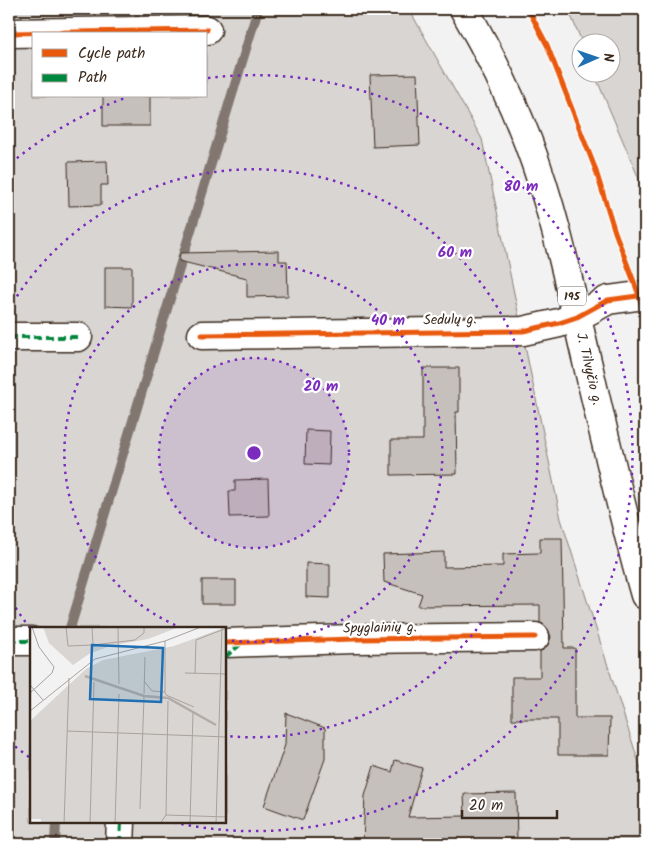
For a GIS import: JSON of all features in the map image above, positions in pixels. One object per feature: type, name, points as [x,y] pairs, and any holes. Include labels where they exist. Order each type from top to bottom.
[{"type":"street","name":"J. Tilvyčio g.","points":[[464,9],[506,87],[548,201],[618,492],[645,595]]},
{"type":"street","points":[[9,32],[206,30]]},
{"type":"street","name":"Sedulų g.","points":[[202,335],[523,330],[559,323],[577,317],[608,300],[645,295]]},
{"type":"street","points":[[9,337],[78,337]]},
{"type":"street","name":"Spyglainių g.","points":[[231,647],[354,639],[534,638]]},
{"type":"street","points":[[9,641],[30,641]]},
{"type":"street","points":[[120,844],[121,823]]},
{"type":"shaded area","points":[[9,9],[409,9],[482,139],[561,519],[645,782],[645,844],[9,844]]},
{"type":"shaded area","points":[[568,9],[645,9],[645,193],[598,82],[622,82],[622,32],[578,32]]},
{"type":"building","points":[[417,74],[420,145],[373,147],[370,75]]},
{"type":"building","points":[[103,98],[150,98],[150,126],[103,126]]},
{"type":"building","points":[[107,161],[108,185],[101,185],[101,205],[69,206],[68,162]]},
{"type":"building","points":[[279,251],[279,261],[287,261],[288,296],[247,297],[247,278],[179,261],[180,253]]},
{"type":"building","points":[[105,267],[132,267],[132,307],[105,306]]},
{"type":"building","points":[[423,368],[459,368],[459,412],[456,412],[457,474],[391,475],[391,440],[423,440]]},
{"type":"building","points":[[306,430],[330,431],[329,465],[305,464]]},
{"type":"building","points":[[268,479],[269,516],[230,517],[229,491],[235,491],[235,480]]},
{"type":"building","points":[[540,538],[562,538],[564,648],[575,648],[575,718],[610,718],[609,755],[558,755],[558,719],[512,719],[512,677],[540,677],[540,651],[548,645],[551,637],[548,629],[540,623],[540,605],[418,606],[422,594],[384,582],[383,554],[444,552],[444,567],[503,566],[503,554],[540,553]]},
{"type":"building","points":[[306,563],[330,564],[330,598],[306,597]]},
{"type":"building","points":[[202,580],[236,580],[236,604],[202,604]]},
{"type":"building","points":[[286,713],[325,728],[325,759],[303,820],[264,806],[285,745]]},
{"type":"building","points":[[395,760],[422,768],[408,817],[465,816],[464,794],[516,793],[517,844],[363,844],[365,796],[374,766],[392,772]]},
{"type":"waterway","points":[[70,627],[258,9]]},
{"type":"waterway","points":[[55,844],[56,823]]},
{"type":"marked path","points":[[9,337],[78,337]]},
{"type":"marked path","points":[[9,641],[30,641]]},
{"type":"marked path","points":[[226,656],[241,644]]},
{"type":"marked path","points":[[120,844],[121,823]]},
{"type":"cycle path","points":[[528,9],[547,45],[595,168],[615,232],[639,295],[645,322]]},
{"type":"cycle path","points":[[75,32],[207,30]]},
{"type":"cycle path","points":[[9,33],[32,33]]},
{"type":"cycle path","points":[[202,335],[523,331],[577,317],[608,300],[645,295]]},
{"type":"cycle path","points":[[226,643],[535,637]]}]
